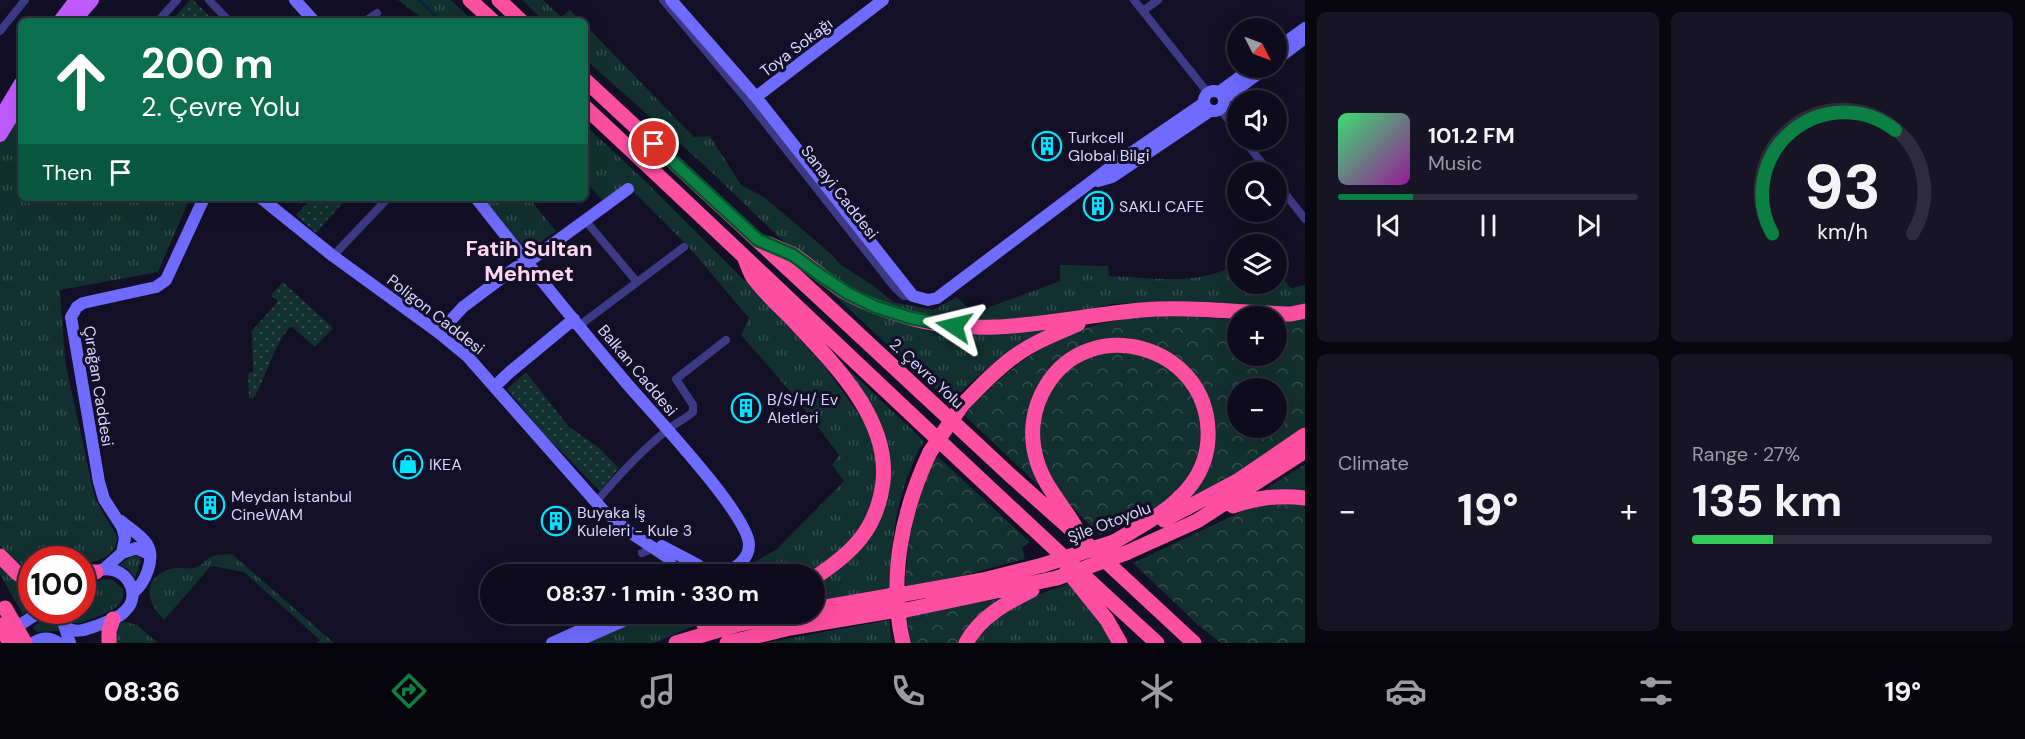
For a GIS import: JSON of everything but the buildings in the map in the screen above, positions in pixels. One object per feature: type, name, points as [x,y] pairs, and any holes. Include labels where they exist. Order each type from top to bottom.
[{"type":"highway","points":[[470,0],[490,18]]},
{"type":"highway","points":[[499,0],[518,18]]},
{"type":"highway","name":"2. Çevre Yolu","points":[[588,83],[1194,643]]},
{"type":"highway","points":[[588,110],[1048,544],[1157,643]]},
{"type":"highway","points":[[758,240],[793,255],[849,294],[876,307],[939,325],[969,328],[1004,327],[1140,310],[1180,308],[1272,314],[1305,311]]},
{"type":"highway","points":[[743,254],[753,279],[849,385],[869,416],[882,453],[884,472],[879,506],[866,533],[842,559],[825,571]]},
{"type":"highway","points":[[903,643],[898,624],[897,566],[909,506],[930,452],[962,405],[993,374],[1016,355],[1053,334],[1092,317]]},
{"type":"highway","points":[[1084,540],[1052,493],[1037,462],[1032,437],[1038,401],[1050,380],[1068,363],[1085,352],[1123,345],[1144,348],[1163,356],[1186,374],[1195,386],[1207,416],[1209,438],[1201,470],[1183,494],[1120,547]]},
{"type":"highway","name":"Şile Otoyolu","points":[[727,643],[895,606],[1057,578],[1120,547],[1143,531],[1239,480],[1305,435]]},
{"type":"highway","name":"Şile Otoyolu","points":[[825,609],[895,606],[905,594],[983,580],[1120,547],[1197,521],[1305,451]]},
{"type":"highway","points":[[1197,521],[1251,500],[1280,495],[1305,498]]},
{"type":"highway","points":[[1048,544],[1107,620],[1120,643]]},
{"type":"highway","points":[[0,556],[18,574]]},
{"type":"highway","points":[[966,643],[986,618],[1007,602],[1057,578]]},
{"type":"highway","points":[[3,603],[25,643]]},
{"type":"highway","points":[[109,643],[109,631],[113,619]]},
{"type":"highway","points":[[667,643],[705,624]]},
{"type":"highway","points":[[676,643],[741,624]]},
{"type":"highway","points":[[0,625],[10,643]]},
{"type":"highway","points":[[1177,627],[1208,643]]},
{"type":"main road","points":[[62,18],[76,0]]},
{"type":"main road","points":[[77,18],[92,0]]},
{"type":"main road","points":[[0,118],[18,88]]},
{"type":"main road","points":[[0,135],[18,106]]},
{"type":"street","points":[[0,31],[25,0]]},
{"type":"street","points":[[161,18],[177,0]]},
{"type":"street","points":[[209,0],[226,18]]},
{"type":"street","points":[[295,0],[311,18]]},
{"type":"street","name":"Sanayi Caddesi","points":[[663,0],[752,98],[895,288],[904,296],[913,296]]},
{"type":"street","name":"Sanayi Caddesi","points":[[671,0],[913,296]]},
{"type":"street","name":"Toya Sokağı","points":[[752,98],[786,75],[883,0]]},
{"type":"street","points":[[1134,0],[1227,118]]},
{"type":"street","points":[[1143,11],[1158,0]]},
{"type":"street","points":[[370,18],[377,13]]},
{"type":"street","points":[[1287,41],[1305,28]]},
{"type":"street","points":[[1287,52],[1305,38]]},
{"type":"street","points":[[913,296],[928,300],[937,298],[1092,183],[1112,177],[1214,101],[1240,78]]},
{"type":"street","points":[[1214,101],[1250,78]]},
{"type":"street","points":[[1252,150],[1261,162]]},
{"type":"street","points":[[438,333],[463,307],[628,189]]},
{"type":"street","points":[[1287,196],[1305,219]]},
{"type":"street","name":"Çırağan Caddesi","points":[[122,553],[124,532],[104,500],[99,482],[71,317],[77,307],[83,303],[156,287],[166,280],[203,201]]},
{"type":"street","name":"Poligon Caddesi","points":[[266,201],[333,256],[468,357],[597,501]]},
{"type":"street","points":[[333,256],[385,201]]},
{"type":"street","name":"Balkan Caddesi","points":[[478,201],[577,322],[671,427],[712,483],[744,528],[749,545],[747,554],[738,564]]},
{"type":"street","points":[[585,220],[637,282]]},
{"type":"street","points":[[495,386],[511,370],[684,247]]},
{"type":"street","points":[[597,501],[624,471],[671,427],[693,412],[693,405],[676,379],[726,340]]},
{"type":"street","points":[[597,501],[603,510],[647,550],[667,557],[670,564]]},
{"type":"street","points":[[597,501],[642,534],[691,564]]},
{"type":"street","points":[[112,513],[149,548],[147,573],[140,587],[133,593]]},
{"type":"street","points":[[96,570],[122,553],[136,548],[149,554]]},
{"type":"street","points":[[66,624],[69,629],[74,631],[87,629],[113,619],[131,605],[133,593],[128,580],[123,575],[111,569],[96,572]]},
{"type":"street","points":[[0,637],[21,624]]},
{"type":"street","points":[[64,624],[70,643]]},
{"type":"street","points":[[552,643],[594,624]]},
{"type":"street","points":[[573,643],[616,624]]},
{"type":"street","points":[[82,643],[87,629]]},
{"type":"street","points":[[33,643],[43,638],[59,643]]},
{"type":"green space","points":[[190,0],[193,0],[211,18],[174,18]]},
{"type":"green space","points":[[398,0],[451,0],[470,18],[422,18]]},
{"type":"green space","points":[[522,0],[543,0],[561,17],[570,10],[578,18],[541,18]]},
{"type":"green space","points":[[588,28],[694,137],[710,136],[741,185],[764,197],[841,265],[874,286],[893,302],[933,310],[957,297],[973,313],[1060,281],[1060,265],[1108,266],[1109,276],[1159,279],[1192,278],[1227,269],[1227,294],[1287,294],[1287,283],[1291,288],[1305,285],[1305,305],[1290,308],[1287,306],[1165,301],[1113,304],[1084,310],[971,324],[880,305],[821,271],[780,238],[704,165],[588,62]]},
{"type":"green space","points":[[18,116],[18,140],[0,143]]},
{"type":"green space","points":[[588,128],[643,179],[764,300],[826,368],[864,421],[877,456],[878,491],[864,530],[825,564],[751,564],[777,549],[844,481],[832,465],[839,455],[796,398],[741,335],[749,318],[687,245],[627,185],[602,200],[588,184]]},
{"type":"green space","points":[[18,140],[18,201],[189,201],[158,272],[60,290],[65,361],[95,499],[118,538],[116,545],[109,554],[96,560],[96,546],[18,546],[18,567],[0,545],[0,143]]},
{"type":"green space","points":[[309,201],[344,201],[316,233],[296,215]]},
{"type":"green space","points":[[484,201],[531,201],[556,231],[527,251]]},
{"type":"green space","points":[[283,282],[333,328],[315,347],[291,326],[275,351],[254,398],[249,399],[248,373],[253,372],[252,331],[278,301],[271,295]]},
{"type":"green space","points":[[821,283],[938,331],[975,335],[1052,328],[998,361],[950,403]]},
{"type":"green space","points":[[1163,314],[1227,319],[1227,366],[1287,366],[1287,320],[1305,319],[1305,426],[1260,460],[1186,501],[1210,411],[1147,343],[1127,338],[1099,343],[1051,371],[1030,461],[1038,485],[964,415],[993,385],[1042,348],[1080,330],[1123,319]]},
{"type":"green space","points":[[825,347],[924,441],[902,494],[894,531],[889,589],[825,599],[825,575],[853,555],[888,456]]},
{"type":"green space","points":[[1109,352],[1144,353],[1183,376],[1203,417],[1198,464],[1183,488],[1160,510],[1100,535],[1070,505],[1047,471],[1039,441],[1039,425],[1047,396],[1065,371],[1082,360]]},
{"type":"green space","points":[[526,372],[569,427],[598,447],[619,468],[600,491],[543,433],[507,389]]},
{"type":"green space","points":[[937,456],[1030,542],[1022,547],[1025,559],[965,575],[905,587],[914,510],[921,485]]},
{"type":"green space","points":[[1305,464],[1305,493],[1261,492]]},
{"type":"green space","points":[[1277,502],[1305,505],[1305,643],[1221,643],[1198,625],[1133,563],[1251,507]]},
{"type":"green space","points":[[232,554],[334,643],[317,643],[320,640],[244,572],[211,566],[164,620],[154,608],[150,588],[157,576],[172,569],[196,567],[215,555]]},
{"type":"green space","points":[[133,555],[138,556],[141,561],[135,578],[128,569],[119,565]]},
{"type":"green space","points":[[0,561],[18,573],[18,606],[0,574]]},
{"type":"green space","points":[[103,579],[113,580],[123,589],[123,596],[115,608],[96,617],[96,582]]},
{"type":"green space","points":[[1069,583],[1114,643],[972,643],[989,622],[1017,603]]},
{"type":"green space","points":[[1005,598],[960,643],[910,643],[907,614]]},
{"type":"green space","points":[[889,620],[892,643],[764,643]]},
{"type":"green space","points":[[127,622],[137,625],[158,643],[112,643],[115,627]]},
{"type":"green space","points":[[37,624],[58,624],[59,631],[37,632],[33,627]]},
{"type":"green space","points":[[629,624],[699,624],[654,643],[587,643]]},
{"type":"waterway","points":[[419,0],[438,18]]},
{"type":"place","name":"Turkcell Global Bilgi","points":[[1047,146]]},
{"type":"place","name":"SAKLI CAFE","points":[[1098,206]]},
{"type":"place","name":"B/S/H/ Ev Aletleri","points":[[746,408]]},
{"type":"place","name":"IKEA","points":[[408,464]]},
{"type":"place","name":"Meydan İstanbul CineWAM","points":[[210,505]]},
{"type":"place","name":"Buyaka İş Kuleleri - Kule 3","points":[[556,521]]},
{"type":"district","name":"Fatih Sultan Mehmet","points":[[529,260]]},
{"type":"route","points":[[654,144],[758,240],[793,255],[849,294],[876,307],[939,325],[954,326]]}]
